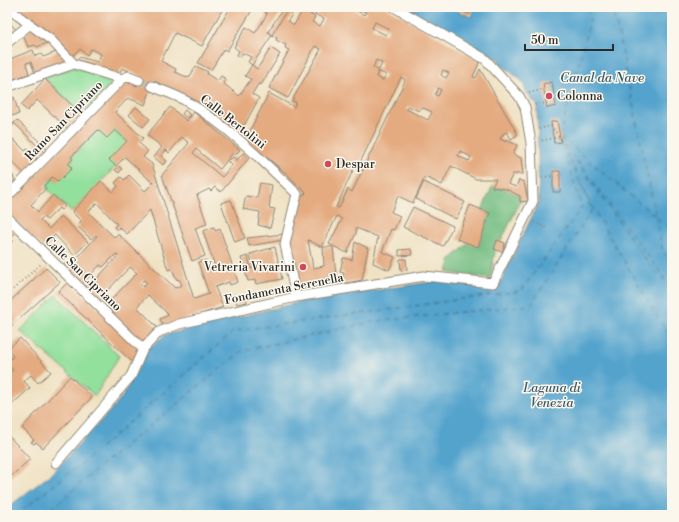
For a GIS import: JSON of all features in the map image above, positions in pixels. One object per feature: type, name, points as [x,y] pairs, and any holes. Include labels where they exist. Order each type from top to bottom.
[{"type":"street","name":"Fondamenta Serenella","points":[[56,463],[131,376],[143,349],[159,332],[179,324],[296,297],[424,276],[493,283],[533,201],[531,143],[525,107],[519,96],[485,59],[394,7]]},
{"type":"street","points":[[9,9],[52,40],[74,64],[122,79],[128,76],[139,80]]},
{"type":"street","points":[[7,43],[30,24]]},
{"type":"street","points":[[7,86],[74,64]]},
{"type":"street","name":"Ramo San Cipriano","points":[[7,197],[122,79]]},
{"type":"street","name":"Calle Bertolini","points":[[152,86],[185,101],[206,114],[294,186],[297,194],[285,244],[296,297]]},
{"type":"street","name":"Calle San Cipriano","points":[[7,217],[143,349]]},
{"type":"path","points":[[527,93],[544,89]]},
{"type":"path","points":[[536,105],[546,103]]},
{"type":"path","points":[[537,129],[551,126],[560,137],[538,142]]},
{"type":"path","points":[[538,178],[553,176]]},
{"type":"path","points":[[525,218],[546,228]]},
{"type":"path","points":[[7,296],[48,257]]},
{"type":"green space","points":[[73,67],[116,79],[82,115],[45,78]]},
{"type":"green space","points":[[98,130],[115,130],[127,141],[116,166],[72,212],[46,188],[52,177],[58,182],[73,159],[71,157]]},
{"type":"green space","points":[[492,187],[506,189],[520,196],[520,202],[501,241],[497,241],[490,279],[447,272],[451,259],[469,243],[478,246],[490,213],[482,210]]},
{"type":"green space","points":[[56,295],[119,356],[95,396],[20,331]]},
{"type":"water","name":"Laguna di Venezia","points":[[402,7],[448,7],[472,17],[474,7],[672,7],[672,515],[7,515],[7,508],[50,475],[110,411],[122,397],[136,373],[147,349],[165,335],[304,301],[438,281],[497,289],[539,202],[537,103],[535,103],[527,93],[522,81],[499,63],[499,60]]},
{"type":"building","points":[[15,7],[216,7],[222,10],[202,46],[175,33],[161,61],[176,69],[175,72],[189,78],[196,66],[208,72],[207,74],[218,81],[221,76],[226,79],[223,83],[239,96],[251,79],[245,76],[252,65],[257,69],[271,48],[280,54],[261,85],[259,83],[252,94],[259,98],[239,135],[195,100],[154,81],[145,105],[128,98],[115,112],[143,138],[139,143],[148,151],[143,157],[152,164],[194,299],[209,294],[198,262],[206,260],[210,269],[215,267],[203,231],[214,227],[215,231],[220,229],[238,282],[230,285],[229,282],[215,287],[223,307],[163,326],[160,319],[169,315],[148,295],[137,307],[159,329],[142,343],[87,289],[118,256],[116,254],[103,267],[100,265],[82,284],[70,272],[74,269],[70,266],[97,236],[96,235],[91,239],[77,226],[81,221],[72,212],[101,181],[113,192],[118,186],[115,183],[121,177],[124,180],[129,175],[145,191],[153,183],[125,157],[116,166],[109,160],[127,141],[115,130],[107,138],[98,130],[71,157],[73,159],[68,164],[72,168],[58,182],[52,177],[44,186],[46,188],[31,205],[38,212],[53,195],[65,206],[61,210],[59,208],[47,220],[43,217],[40,220],[49,229],[61,216],[88,242],[74,255],[55,235],[43,247],[7,213],[7,204],[124,81],[137,86],[141,76],[122,68],[118,76],[74,63],[79,57],[98,62],[101,54],[91,49],[87,55],[80,49],[70,58],[13,10]],"holes":[[[97,203],[117,224],[114,227],[117,230],[119,227],[127,234],[150,210],[168,270],[172,269],[177,280],[179,279],[182,285],[175,288],[118,234],[114,237],[88,212]],[[130,267],[137,273],[111,300],[104,294]],[[144,280],[147,283],[143,287],[140,284]]]},
{"type":"building","points":[[227,7],[254,7],[227,51],[224,49],[211,70],[198,63],[230,8]]},
{"type":"building","points":[[258,7],[284,7],[268,32],[272,35],[252,65],[248,62],[251,57],[243,53],[240,57],[237,55],[239,51],[234,47],[246,27],[255,33],[267,14]]},
{"type":"building","points":[[289,7],[296,7],[288,21],[294,25],[304,8],[302,7],[350,7],[364,15],[366,12],[356,7],[385,7],[480,61],[473,77],[476,78],[480,69],[517,133],[517,135],[511,139],[507,132],[503,134],[500,139],[517,145],[513,154],[521,158],[523,174],[513,174],[508,184],[516,187],[519,180],[524,182],[528,201],[520,202],[520,196],[506,189],[492,187],[496,179],[476,179],[451,166],[442,185],[425,177],[413,203],[398,196],[391,212],[400,216],[394,230],[391,229],[382,252],[395,257],[389,270],[373,263],[378,237],[356,228],[356,233],[347,253],[329,244],[342,219],[337,216],[322,247],[308,240],[313,268],[324,266],[323,247],[333,247],[337,285],[297,293],[288,243],[298,199],[306,193],[287,174],[245,140],[269,93],[294,107],[296,102],[292,101],[321,49],[315,46],[288,98],[269,88],[289,50],[285,48],[286,45],[276,40],[277,38],[272,35]],"holes":[[[311,12],[324,19],[320,26],[312,22],[315,17],[310,14]],[[375,22],[389,29],[386,35],[372,28]],[[376,60],[382,63],[379,70],[373,68]],[[443,70],[449,73],[446,78],[441,75]],[[378,71],[386,75],[383,80],[376,77]],[[401,77],[405,79],[352,192],[348,189],[339,208],[336,207],[355,166],[358,167]],[[438,88],[441,90],[438,96],[435,95]],[[408,106],[419,111],[421,107],[432,112],[428,120],[406,109]],[[460,151],[471,157],[469,161],[458,156]]]},
{"type":"building","points":[[452,7],[471,7],[470,15]]},
{"type":"building","points":[[7,19],[16,30],[8,37],[7,35]]},
{"type":"building","points":[[32,28],[50,42],[37,47],[35,45],[28,47],[23,35]]},
{"type":"building","points":[[33,50],[35,56],[41,54],[43,57],[59,51],[69,61],[35,74],[31,62],[26,63],[29,74],[14,79],[15,81],[7,84],[7,60]]},
{"type":"building","points":[[45,79],[82,115],[68,129],[37,100],[27,111],[21,105]]},
{"type":"building","name":"Colonna","points":[[552,82],[556,106],[547,108],[543,84]]},
{"type":"building","points":[[14,97],[19,114],[7,117],[7,100]]},
{"type":"building","points":[[136,107],[150,119],[143,127],[129,115]]},
{"type":"building","points":[[170,107],[187,121],[194,112],[240,150],[235,155],[233,153],[220,169],[196,149],[193,153],[222,177],[232,165],[228,162],[233,157],[237,160],[243,153],[249,158],[221,192],[215,187],[211,191],[209,189],[197,195],[207,224],[195,228],[205,256],[192,261],[162,175],[189,143],[182,137],[169,153],[166,150],[161,156],[167,161],[163,165],[154,157],[162,147],[147,135]]},
{"type":"building","points":[[185,110],[190,115],[187,118],[182,114]]},
{"type":"building","points":[[17,120],[48,150],[45,153],[14,123]]},
{"type":"building","points":[[10,121],[14,124],[9,129],[7,124]]},
{"type":"building","name":"Colonna","points":[[557,121],[561,142],[554,143],[551,122]]},
{"type":"building","points":[[7,133],[25,151],[27,149],[37,158],[35,160],[37,162],[25,174],[7,157]]},
{"type":"building","points":[[119,166],[122,169],[119,173],[115,170]]},
{"type":"building","points":[[7,170],[12,176],[14,176],[13,177],[15,180],[7,189]]},
{"type":"building","points":[[553,171],[560,171],[560,192],[553,192]]},
{"type":"building","points":[[424,182],[465,202],[456,219],[416,199]]},
{"type":"building","points":[[260,183],[272,185],[269,208],[275,209],[270,228],[258,225],[260,212],[243,209],[246,196],[257,198]]},
{"type":"building","points":[[231,200],[245,238],[235,242],[221,203]]},
{"type":"building","points":[[470,205],[490,213],[478,247],[457,239]]},
{"type":"building","points":[[413,207],[453,226],[443,246],[403,227]]},
{"type":"building","points":[[7,223],[16,232],[7,241]]},
{"type":"building","points":[[284,234],[283,240],[249,246],[247,238]]},
{"type":"building","points":[[497,240],[505,243],[502,252],[494,249]]},
{"type":"building","points":[[355,242],[368,248],[362,280],[342,284],[344,273],[340,272],[343,258],[352,260]]},
{"type":"building","points":[[275,247],[282,279],[256,284],[255,280],[248,281],[241,258],[248,256],[251,269],[253,268],[250,254]]},
{"type":"building","points":[[411,249],[412,255],[399,256],[399,250]]},
{"type":"building","points":[[400,259],[406,259],[407,270],[401,271]]},
{"type":"building","points":[[67,262],[70,266],[67,269],[63,266]]},
{"type":"building","points":[[46,268],[60,282],[7,330],[7,304]]},
{"type":"building","points":[[69,281],[141,350],[132,362],[58,292]]},
{"type":"building","points":[[246,298],[247,302],[237,304],[236,300]]},
{"type":"building","points":[[20,338],[51,372],[38,383],[31,375],[24,381],[30,388],[7,409],[7,375],[13,370],[7,363],[7,355],[11,359],[13,356],[7,350]]},
{"type":"building","points":[[70,376],[92,397],[43,448],[36,442],[34,444],[31,442],[34,440],[22,428]]},
{"type":"building","points":[[7,434],[30,459],[7,480]]},
{"type":"ferry route","points":[[560,136],[590,21],[588,7]]},
{"type":"ferry route","points":[[611,7],[618,31],[663,252],[672,261]]},
{"type":"ferry route","points":[[560,137],[655,216]]},
{"type":"ferry route","points":[[16,515],[92,455],[234,331],[521,291],[582,207],[560,137]]},
{"type":"ferry route","points":[[561,139],[651,267],[672,288]]},
{"type":"ferry route","points":[[45,515],[98,468],[242,351],[376,321],[531,305],[592,210],[563,143]]},
{"type":"ferry route","points":[[577,160],[669,284]]},
{"type":"ferry route","points":[[580,181],[592,207],[672,341]]},
{"type":"ferry route","points":[[657,218],[672,231]]},
{"type":"tunnel","points":[[139,80],[152,86]]},
{"type":"place","name":"Colonna","points":[[549,96]]},
{"type":"place","name":"Despar","points":[[328,164]]},
{"type":"place","name":"Vetreria Vivarini","points":[[303,267]]},
{"type":"water label","name":"Canal da Nave","points":[[602,78]]}]
